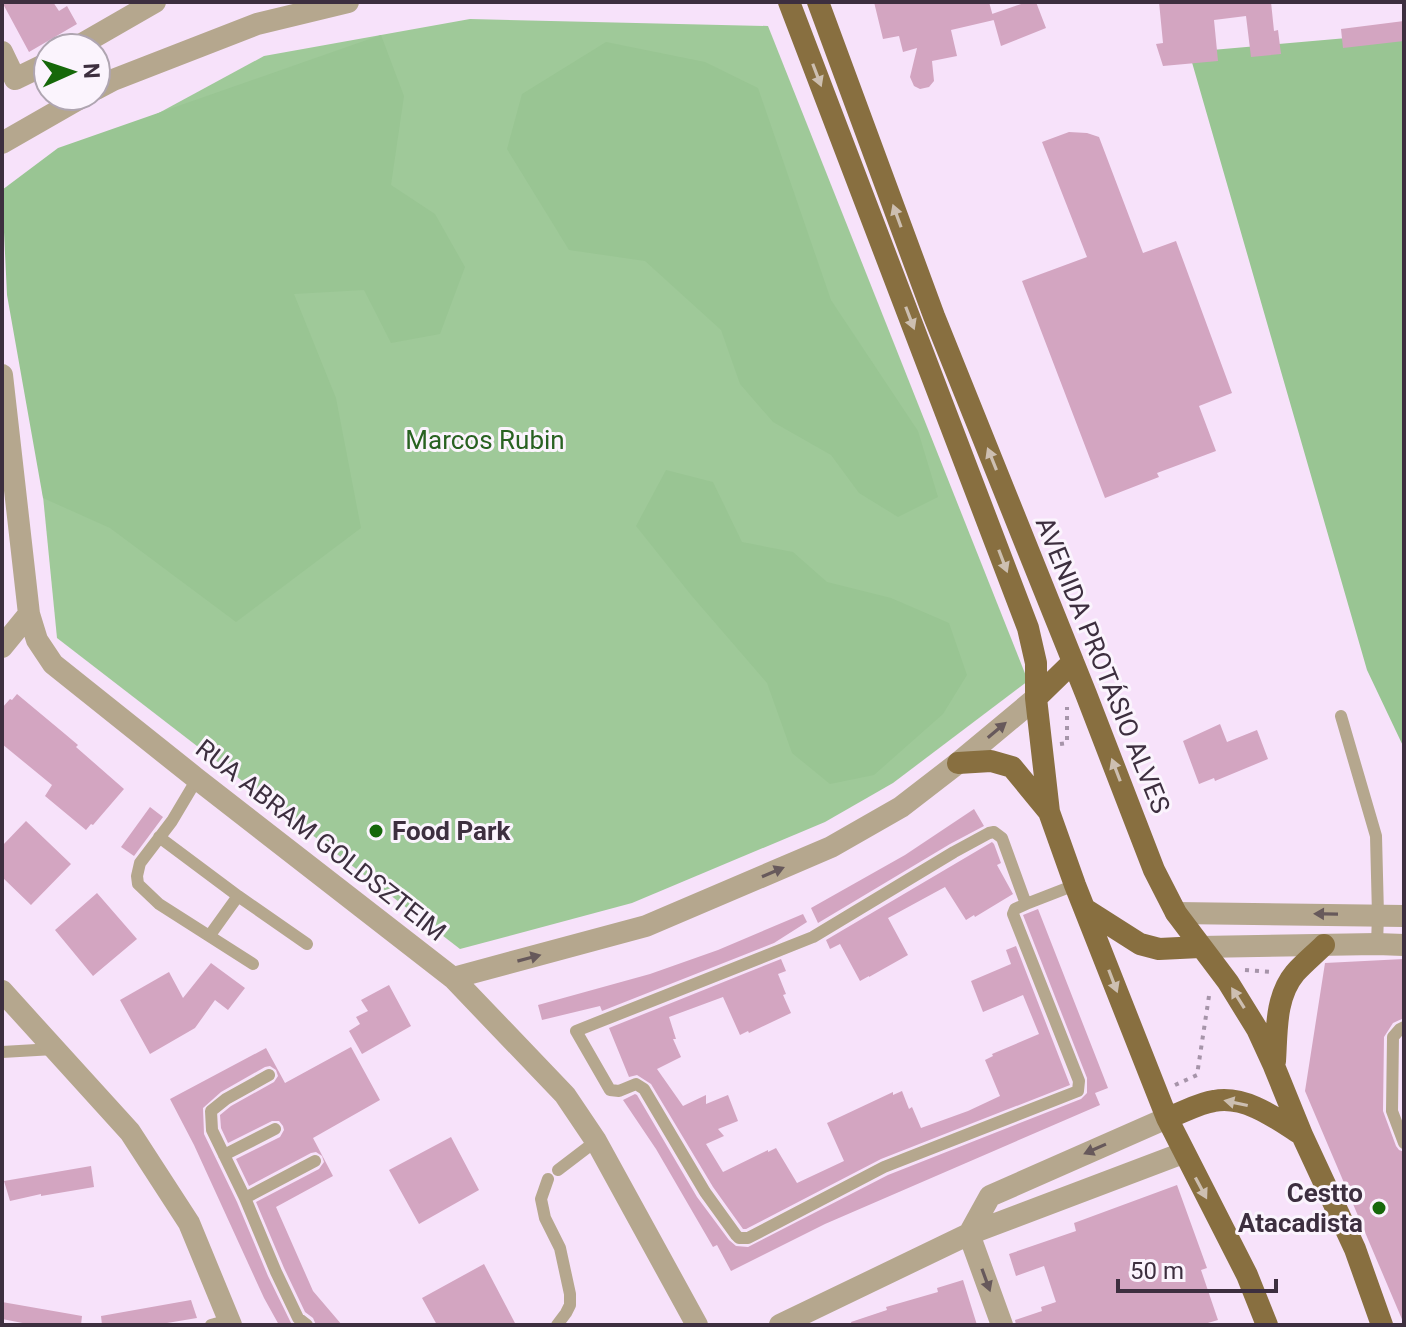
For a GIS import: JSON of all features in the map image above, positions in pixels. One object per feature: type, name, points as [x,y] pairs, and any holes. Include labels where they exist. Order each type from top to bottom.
[{"type":"main road","name":"AVENIDA PROTÁSIO ALVES","points":[[789,2],[1028,628],[1036,663],[1036,698],[1049,812],[1075,885],[1156,1093],[1183,1153],[1247,1275],[1267,1325]]},
{"type":"main road","name":"AVENIDA PROTÁSIO ALVES","points":[[818,2],[934,316],[1154,870],[1176,913],[1228,982],[1257,1029],[1355,1249],[1382,1325]]},
{"type":"main road","points":[[1036,698],[1073,662]]},
{"type":"main road","points":[[958,763],[991,761],[1012,767],[1049,812]]},
{"type":"main road","points":[[1085,909],[1140,944],[1159,949],[1200,947]]},
{"type":"main road","points":[[1274,1066],[1278,1014],[1285,990],[1294,974],[1324,945]]},
{"type":"main road","points":[[1167,1118],[1214,1101],[1234,1100],[1264,1111],[1302,1135]]},
{"type":"street","points":[[103,32],[155,2]]},
{"type":"street","points":[[252,2],[257,24]]},
{"type":"street","points":[[112,81],[257,24],[283,9],[348,2]]},
{"type":"street","points":[[2,52],[15,79],[32,71]]},
{"type":"street","points":[[2,143],[56,112]]},
{"type":"street","name":"RUA ABRAM GOLDSZTEIM","points":[[2,375],[8,488],[29,614],[37,640],[53,664],[453,978],[565,1095],[596,1141],[697,1325]]},
{"type":"street","points":[[2,647],[29,614]]},
{"type":"street","points":[[453,978],[646,926],[831,847],[901,807],[1036,698]]},
{"type":"street","points":[[1176,913],[1404,916]]},
{"type":"street","points":[[1200,947],[1404,945]]},
{"type":"street","points":[[2,991],[130,1132],[189,1223],[224,1323]]},
{"type":"street","points":[[1002,1325],[969,1234],[990,1196],[1167,1118]]},
{"type":"street","points":[[780,1325],[969,1234],[1183,1153]]},
{"type":"lane","points":[[1341,716],[1376,836],[1377,944]]},
{"type":"lane","points":[[197,779],[172,821],[140,863],[138,884],[159,904],[253,964]]},
{"type":"lane","points":[[1026,904],[1002,838],[994,832],[989,833],[813,937],[576,1031],[610,1090],[619,1091],[636,1084],[644,1089],[705,1192],[736,1235],[748,1238],[884,1167],[1078,1091],[1079,1081],[1013,914],[1015,909],[1075,885]]},
{"type":"lane","points":[[159,837],[307,944]]},
{"type":"lane","points":[[210,935],[238,896]]},
{"type":"lane","points":[[1404,1027],[1393,1037],[1399,1046],[1392,1111],[1404,1143]]},
{"type":"lane","points":[[2,1052],[54,1049]]},
{"type":"lane","points":[[269,1075],[211,1111],[212,1130],[298,1318],[307,1325]]},
{"type":"lane","points":[[224,1155],[275,1129]]},
{"type":"lane","points":[[557,1325],[570,1305],[570,1294],[560,1248],[545,1218],[541,1199],[553,1174],[596,1141]]},
{"type":"lane","points":[[245,1198],[315,1161]]},
{"type":"path","points":[[1156,1093],[1197,1075],[1209,996],[1244,969],[1294,974]]},
{"type":"green space","name":"Marcos Rubin","points":[[470,19],[768,26],[1028,681],[893,783],[825,822],[632,903],[460,949],[57,638],[13,192],[264,56]]},
{"type":"green space","points":[[1404,33],[1404,748],[1367,670],[1189,52]]},
{"type":"green space","points":[[381,35],[404,96],[391,185],[435,214],[465,267],[440,334],[391,343],[364,290],[294,294],[336,398],[361,528],[236,622],[110,528],[43,498],[7,295],[2,190],[58,148]]},
{"type":"green space","points":[[606,42],[705,62],[758,88],[831,300],[918,431],[938,497],[898,517],[859,493],[831,455],[773,422],[740,384],[721,330],[645,261],[569,250],[507,149],[522,94]]},
{"type":"green space","points":[[666,470],[713,482],[742,542],[793,552],[827,582],[891,598],[949,623],[967,675],[943,714],[874,775],[830,784],[792,753],[767,683],[636,526]]},
{"type":"building","points":[[2,2],[53,2],[59,11],[67,6],[77,24],[63,32],[32,32],[32,50],[29,52]]},
{"type":"building","points":[[874,2],[989,2],[994,20],[951,30],[957,56],[932,61],[934,81],[929,87],[920,89],[914,86],[910,77],[917,48],[903,52],[899,36],[883,39]]},
{"type":"building","points":[[1036,2],[1046,28],[1001,46],[992,14]]},
{"type":"building","points":[[1159,2],[1271,2],[1274,31],[1278,30],[1281,54],[1251,57],[1246,16],[1214,20],[1218,61],[1163,66],[1156,44],[1163,43]]},
{"type":"building","points":[[1404,21],[1404,41],[1343,48],[1341,29]]},
{"type":"building","points":[[1069,132],[1099,137],[1143,253],[1176,241],[1232,393],[1199,406],[1216,451],[1157,473],[1159,477],[1105,498],[1022,281],[1087,257],[1042,142]]},
{"type":"building","points":[[17,694],[124,789],[86,830],[45,796],[52,785],[2,744],[2,708]]},
{"type":"building","points":[[1220,724],[1227,742],[1257,730],[1268,759],[1215,781],[1214,778],[1199,784],[1183,741]]},
{"type":"building","points":[[150,807],[163,817],[134,856],[121,847]]},
{"type":"building","points":[[974,809],[984,826],[818,923],[811,908],[905,855]]},
{"type":"building","points":[[26,821],[71,864],[31,905],[2,877],[2,846]]},
{"type":"building","points":[[992,842],[1001,863],[997,865],[1013,894],[966,920],[945,887],[888,918],[908,955],[860,981],[840,944],[830,949],[826,940]]},
{"type":"building","points":[[97,893],[137,939],[93,976],[55,930]]},
{"type":"building","points":[[1038,909],[1108,1088],[1095,1093],[1100,1105],[825,1224],[731,1271],[717,1245],[713,1247],[656,1149],[623,1100],[637,1095],[697,1197],[729,1240],[736,1246],[748,1247],[888,1175],[1081,1099],[1087,1093],[1087,1078],[1023,915]]},
{"type":"building","points":[[803,914],[807,922],[774,943],[602,1011],[600,1006],[542,1020],[538,1005],[650,974],[718,950]]},
{"type":"building","points":[[1016,946],[1070,1085],[881,1159],[746,1229],[713,1187],[651,1084],[637,1075],[629,1077],[609,1028],[781,959],[786,971],[778,974],[791,1013],[740,1035],[723,997],[669,1017],[676,1039],[673,1039],[681,1057],[657,1069],[683,1106],[706,1095],[706,1104],[728,1095],[738,1121],[718,1129],[724,1136],[706,1144],[723,1172],[776,1148],[797,1183],[844,1161],[827,1123],[893,1092],[893,1095],[902,1091],[921,1128],[1000,1096],[985,1060],[1039,1034],[1023,995],[983,1012],[971,981],[1011,964],[1006,950]]},
{"type":"building","name":"Cestto Atacadista","points":[[1404,959],[1404,1018],[1393,1023],[1384,1037],[1383,1111],[1396,1146],[1404,1152],[1404,1324],[1305,1091],[1325,963]]},
{"type":"building","points":[[211,963],[245,988],[228,1010],[215,1000],[195,1028],[150,1054],[120,1000],[169,972],[183,998]]},
{"type":"building","points":[[389,985],[411,1026],[362,1054],[349,1031],[360,1024],[356,1017],[368,1011],[361,1000]]},
{"type":"building","points":[[351,1047],[380,1100],[313,1138],[333,1176],[276,1207],[313,1291],[342,1325],[316,1325],[305,1312],[256,1202],[319,1169],[324,1162],[322,1156],[311,1153],[249,1186],[236,1159],[280,1137],[283,1126],[279,1121],[272,1121],[228,1143],[221,1128],[220,1115],[274,1082],[278,1076],[276,1070],[265,1067],[221,1092],[203,1108],[204,1134],[292,1325],[279,1325],[170,1099],[266,1048],[285,1083]]},
{"type":"building","points":[[451,1137],[479,1190],[419,1224],[389,1170]]},
{"type":"building","points":[[91,1166],[94,1187],[10,1201],[4,1181]]},
{"type":"building","points":[[1177,1185],[1207,1268],[1201,1270],[1218,1320],[1201,1325],[1016,1325],[1015,1320],[1042,1311],[1041,1307],[1056,1302],[1044,1266],[1016,1276],[1009,1254],[1076,1231],[1074,1223]]},
{"type":"building","points":[[484,1264],[516,1325],[437,1325],[422,1298]]},
{"type":"building","points":[[963,1280],[977,1325],[852,1325],[851,1322],[887,1310],[886,1307],[938,1292],[937,1288]]},
{"type":"building","points":[[191,1300],[197,1318],[155,1325],[102,1325],[101,1316]]},
{"type":"building","points":[[2,1302],[82,1316],[81,1325],[33,1325],[2,1319]]},
{"type":"place","name":"Food Park","points":[[376,831]]},
{"type":"place","name":"Cestto Atacadista","points":[[1379,1208]]}]
